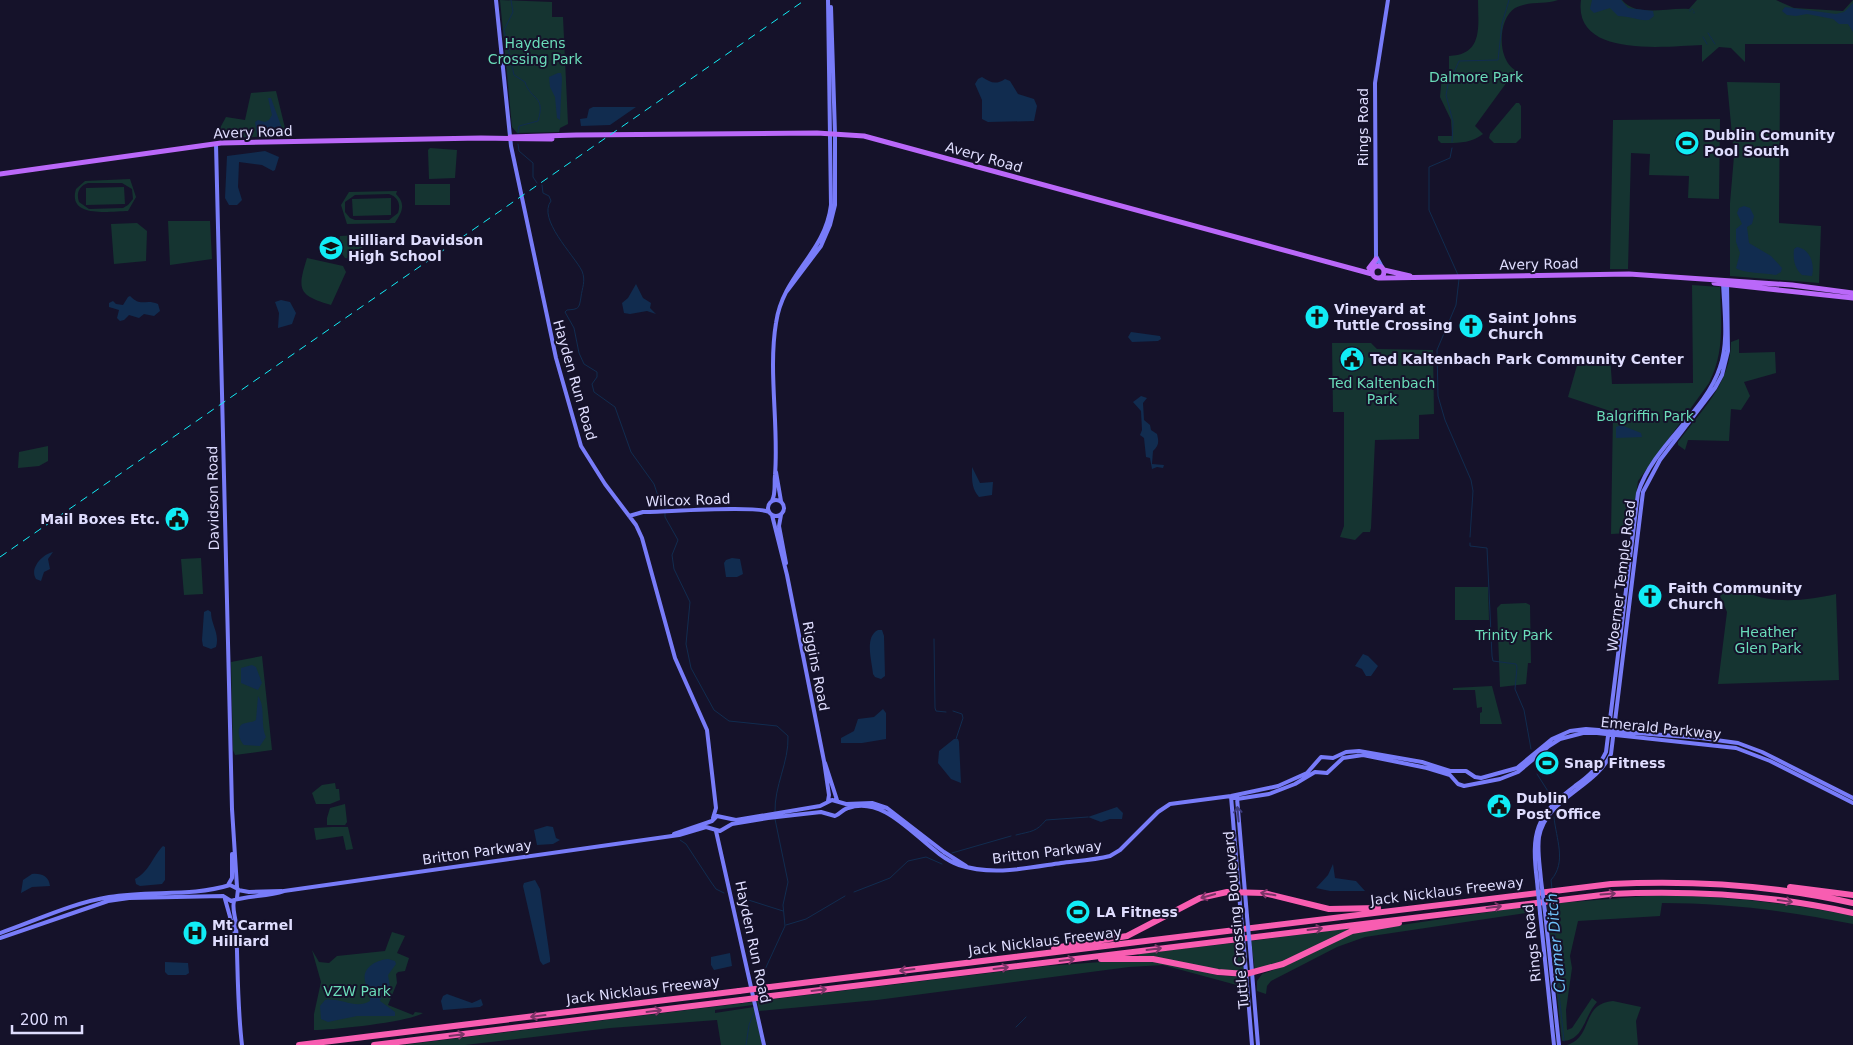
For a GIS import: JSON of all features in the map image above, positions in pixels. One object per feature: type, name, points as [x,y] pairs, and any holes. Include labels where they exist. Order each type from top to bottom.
[{"type":"highway","points":[[1695,882],[1786,886],[1853,895]]},
{"type":"highway","name":"Jack Nicklaus Freeway","points":[[299,1045],[1611,884],[1695,882],[1772,888],[1853,903]]},
{"type":"highway","points":[[1018,957],[1127,936],[1200,898],[1227,892],[1274,895],[1329,909],[1401,906],[1412,908]]},
{"type":"highway","name":"Jack Nicklaus Freeway","points":[[374,1045],[1610,894],[1685,892],[1747,896],[1807,904],[1853,913]]},
{"type":"highway","points":[[1088,957],[1098,959],[1153,959],[1218,972],[1249,974],[1284,964],[1352,931],[1467,911]]},
{"type":"main road","name":"Hayden Run Road","points":[[496,0],[510,137],[547,325],[578,436],[590,462],[629,516],[642,538],[675,658],[707,730],[716,811],[712,820],[721,844],[764,1045]]},
{"type":"main road","points":[[776,470],[784,509],[781,515],[771,514],[768,505],[774,495],[776,470],[775,331],[777,315],[786,291],[821,246],[830,225],[836,192],[830,0]]},
{"type":"main road","name":"Rings Road","points":[[1377,268],[1375,75],[1388,0]]},
{"type":"main road","name":"Avery Road","points":[[0,174],[216,144],[510,137],[833,134],[871,137],[1344,267],[1360,269],[1377,268],[1410,276]]},
{"type":"main road","name":"Davidson Road","points":[[216,144],[233,852],[232,875],[226,887],[224,898]]},
{"type":"main road","points":[[1376,257],[1376,278],[1381,278]]},
{"type":"main road","points":[[1377,268],[1381,278]]},
{"type":"main road","name":"Avery Road","points":[[1381,278],[1410,276],[1629,274],[1668,277],[1674,280],[1792,285],[1853,293]]},
{"type":"main road","name":"Avery Road","points":[[1725,282],[1853,298]]},
{"type":"main road","name":"Woerner Temple Road","points":[[1536,839],[1537,825],[1549,808],[1589,776],[1602,761],[1612,732],[1638,492],[1650,466],[1717,375],[1724,352],[1725,282]]},
{"type":"main road","points":[[772,501],[781,501]]},
{"type":"main road","name":"Wilcox Road","points":[[749,510],[768,505]]},
{"type":"main road","name":"Wilcox Road","points":[[629,516],[636,513],[749,510],[763,510],[771,514]]},
{"type":"main road","name":"Riggins Road","points":[[771,514],[787,576]]},
{"type":"main road","name":"Riggins Road","points":[[781,515],[779,526],[787,576],[830,795],[827,803]]},
{"type":"main road","name":"Emerald Parkway","points":[[1471,775],[1481,778],[1517,768],[1547,742],[1570,731],[1592,728],[1736,748],[1770,761],[1853,803]]},
{"type":"main road","name":"Emerald Parkway","points":[[1468,785],[1494,781],[1518,772],[1549,746],[1572,735],[1586,732],[1612,732],[1722,740],[1745,745],[1853,798]]},
{"type":"main road","points":[[1231,796],[1237,796],[1285,789],[1302,781],[1312,773],[1327,772],[1332,766],[1348,756],[1363,755],[1427,768],[1450,776],[1462,786],[1468,785],[1472,779],[1471,775],[1467,772],[1450,771],[1422,762],[1359,751],[1319,758],[1307,773],[1287,783],[1237,796]]},
{"type":"main road","points":[[1327,758],[1331,761],[1332,766]]},
{"type":"main road","name":"Riggins Road","points":[[824,761],[838,801]]},
{"type":"main road","points":[[1316,764],[1320,772]]},
{"type":"main road","points":[[1457,782],[1457,775],[1461,771]]},
{"type":"main road","name":"Britton Parkway","points":[[840,812],[855,806],[883,812],[904,825],[946,859],[960,866],[998,871],[1101,858],[1120,850],[1169,804],[1231,796]]},
{"type":"main road","name":"Tuttle Crossing Boulevard","points":[[1231,796],[1237,867],[1247,916],[1250,948],[1249,974],[1252,1045]]},
{"type":"main road","name":"Tuttle Crossing Boulevard","points":[[1237,796],[1244,948],[1258,1045]]},
{"type":"main road","name":"Hayden Run Road","points":[[715,800],[724,818],[725,828],[721,844]]},
{"type":"main road","points":[[724,818],[736,820],[821,812],[835,816],[840,812],[842,806],[838,801],[784,814]]},
{"type":"main road","name":"Britton Parkway","points":[[838,801],[846,804],[865,802],[887,808],[944,852],[966,866]]},
{"type":"main road","points":[[827,803],[828,813]]},
{"type":"main road","name":"Britton Parkway","points":[[672,835],[719,816],[724,818]]},
{"type":"main road","points":[[725,828],[767,816]]},
{"type":"main road","name":"Britton Parkway","points":[[226,887],[248,892],[284,891],[686,834],[706,827],[714,829],[725,828]]},
{"type":"main road","name":"Rings Road","points":[[1536,839],[1554,1045]]},
{"type":"main road","name":"Davidson Road","points":[[233,852],[237,889],[236,899]]},
{"type":"main road","points":[[1227,892],[1236,888],[1237,867]]},
{"type":"main road","points":[[0,933],[107,897],[200,893],[226,887]]},
{"type":"main road","name":"Britton Parkway","points":[[224,898],[236,899],[284,891]]},
{"type":"main road","points":[[0,938],[108,902],[129,898],[224,898],[235,933]]},
{"type":"main road","points":[[236,899],[233,909],[237,993],[242,1043]]},
{"type":"main road","name":"Rings Road","points":[[1542,913],[1558,1045]]},
{"type":"green space","name":"Haydens Crossing Park","points":[[500,0],[552,2],[552,17],[563,17],[568,124],[560,128],[559,132],[517,133],[512,127]]},
{"type":"green space","name":"Dalmore Park","points":[[1478,0],[1558,0],[1521,6],[1515,8],[1509,14],[1502,34],[1504,55],[1509,64],[1516,70],[1525,73],[1507,82],[1475,126],[1483,134],[1468,141],[1441,143],[1438,140],[1438,136],[1452,136],[1451,120],[1440,97],[1442,75],[1449,75],[1449,56],[1460,54],[1474,44],[1478,28]]},
{"type":"green space","points":[[1581,0],[1622,0],[1636,9],[1653,10],[1689,9],[1697,0],[1776,0],[1794,8],[1843,11],[1853,0],[1853,44],[1745,44],[1745,62],[1731,48],[1719,47],[1702,62],[1702,45],[1646,47],[1625,45],[1607,40],[1592,32],[1582,19]]},
{"type":"green space","points":[[1727,82],[1780,83],[1779,223],[1821,226],[1819,283],[1730,276],[1730,203],[1734,156]]},
{"type":"green space","points":[[276,91],[287,136],[220,138],[220,128],[226,117],[245,120],[251,93]]},
{"type":"green space","points":[[1516,103],[1519,103],[1521,106],[1521,138],[1516,143],[1494,143],[1489,138],[1490,134]]},
{"type":"green space","points":[[1720,119],[1719,199],[1688,198],[1689,176],[1649,175],[1650,154],[1631,153],[1628,269],[1610,269],[1613,120]]},
{"type":"green space","points":[[430,148],[457,150],[455,178],[429,179],[428,150]]},
{"type":"green space","points":[[130,179],[136,197],[128,211],[102,212],[84,209],[78,205],[75,199],[76,189],[85,181]],"holes":[[[122,183],[132,189],[133,199],[123,208],[89,209],[79,202],[79,190],[85,184]]]},
{"type":"green space","points":[[415,184],[450,184],[450,205],[415,205]]},
{"type":"green space","points":[[124,187],[125,204],[86,205],[86,188]]},
{"type":"green space","points":[[397,191],[396,194],[402,205],[401,212],[395,223],[347,224],[341,205],[349,192]],"holes":[[[389,194],[395,197],[399,204],[398,213],[389,220],[355,220],[350,218],[345,212],[345,202],[355,195]]]},
{"type":"green space","points":[[391,198],[391,215],[353,216],[352,199]]},
{"type":"green space","points":[[168,221],[210,221],[212,259],[170,265]]},
{"type":"green space","points":[[137,223],[147,231],[146,261],[114,264],[111,224]]},
{"type":"green space","points":[[361,235],[363,257],[357,260],[345,258],[338,248],[340,236]]},
{"type":"green space","points":[[307,258],[343,266],[346,272],[331,305],[312,298],[303,290],[301,284]]},
{"type":"green space","name":"Balgriffin Park","points":[[1692,285],[1720,287],[1721,336],[1718,359],[1709,383],[1638,481],[1631,533],[1611,534],[1613,412],[1568,397],[1580,355],[1610,356],[1612,384],[1693,383]]},
{"type":"green space","points":[[1739,339],[1739,353],[1775,352],[1776,373],[1744,382],[1750,396],[1741,410],[1731,409],[1729,441],[1688,440],[1685,450],[1678,445],[1678,442],[1713,396],[1726,371],[1730,357],[1731,342]]},
{"type":"green space","name":"Ted Kaltenbach Park","points":[[1332,343],[1371,343],[1377,349],[1433,350],[1434,414],[1419,415],[1419,439],[1375,440],[1371,528],[1370,532],[1363,532],[1355,540],[1340,537],[1344,526],[1344,412],[1333,412]]},
{"type":"green space","points":[[48,446],[48,461],[39,466],[18,468],[19,452]]},
{"type":"green space","points":[[201,558],[203,594],[184,595],[181,559]]},
{"type":"green space","name":"Heather Glen Park","points":[[1735,583],[1744,591],[1769,599],[1811,599],[1836,594],[1839,680],[1718,684],[1727,612],[1720,596]]},
{"type":"green space","points":[[1455,587],[1488,587],[1489,620],[1455,620]]},
{"type":"green space","name":"Trinity Park","points":[[1526,603],[1530,605],[1531,663],[1528,663],[1526,684],[1500,687],[1497,608],[1501,604]]},
{"type":"green space","points":[[262,656],[272,750],[235,755],[233,750],[231,662]]},
{"type":"green space","points":[[1492,686],[1502,724],[1480,724],[1482,707],[1477,708],[1475,690],[1453,690],[1453,688]]},
{"type":"green space","points":[[335,783],[336,789],[339,789],[340,800],[330,804],[316,804],[312,793],[322,785]]},
{"type":"green space","points":[[345,804],[347,822],[345,825],[327,825],[330,808]]},
{"type":"green space","points":[[348,827],[353,849],[346,850],[343,836],[316,840],[314,828]]},
{"type":"green space","points":[[1659,895],[1732,899],[1805,907],[1853,916],[1853,924],[1758,909],[1710,904],[1662,903],[1660,916],[1578,921],[1570,956],[1572,968],[1566,1010],[1567,1030],[1572,1028],[1592,998],[1597,1002],[1575,1037],[1562,1041],[1547,904]]},
{"type":"green space","points":[[1536,905],[1533,912],[1365,937],[1337,947],[1271,981],[1267,986],[1266,994],[1257,991],[1257,981],[1262,974],[1279,968],[1354,932]]},
{"type":"green space","points":[[1350,928],[1349,931],[1294,958],[1255,971],[1251,941]]},
{"type":"green space","name":"VZW Park","points":[[392,932],[405,936],[397,953],[409,958],[405,971],[396,974],[397,983],[388,1005],[413,1015],[415,1012],[423,1013],[387,1022],[337,1029],[314,1030],[314,1014],[321,982],[312,950],[319,962],[329,963],[337,956],[385,951]]},
{"type":"green space","points":[[1242,942],[1244,972],[1227,971],[1139,956],[1138,954]]},
{"type":"green space","points":[[1128,960],[1162,963],[1220,976],[1238,977],[1241,978],[1244,987],[1163,965],[1129,967],[877,1000],[759,1011],[757,1001],[1047,966]]},
{"type":"green space","points":[[1613,1001],[1641,1007],[1636,1021],[1638,1045],[1567,1045],[1581,1035],[1596,1008],[1603,1003]]},
{"type":"green space","points":[[753,1002],[753,1005],[715,1010],[715,1013],[754,1007],[762,1045],[721,1045],[717,1020],[610,1028],[465,1045],[402,1045]]},
{"type":"water","points":[[1592,0],[1621,0],[1628,8],[1653,11],[1654,16],[1649,20],[1645,20],[1618,16],[1610,8],[1594,13],[1590,9]]},
{"type":"water","points":[[1853,3],[1853,32],[1848,24],[1839,24],[1833,19],[1807,14],[1787,15],[1782,11],[1785,7],[1836,14],[1844,12]]},
{"type":"water","points":[[561,73],[562,78],[560,120],[557,118],[555,97],[550,87],[549,77]]},
{"type":"water","points":[[982,77],[994,82],[1005,79],[1010,81],[1018,94],[1034,99],[1037,106],[1034,121],[988,122],[982,119],[982,100],[975,84]]},
{"type":"water","points":[[268,98],[271,98],[284,134],[257,135],[255,122],[258,120],[265,122],[272,115]]},
{"type":"water","points":[[593,107],[636,107],[610,125],[581,126],[580,119],[587,118],[589,109]]},
{"type":"water","points":[[265,151],[279,157],[275,170],[273,171],[262,165],[239,162],[238,187],[242,200],[237,205],[229,205],[225,198],[227,156]]},
{"type":"water","points":[[1744,206],[1750,208],[1754,216],[1752,224],[1747,227],[1749,243],[1771,256],[1782,268],[1781,272],[1776,275],[1748,272],[1736,268],[1740,253],[1736,242],[1736,229],[1742,224],[1737,213],[1739,208]]},
{"type":"water","points":[[1797,247],[1802,248],[1808,254],[1813,267],[1812,276],[1802,275],[1797,269],[1794,249]]},
{"type":"water","points":[[636,284],[643,298],[651,303],[650,308],[656,314],[647,311],[630,314],[624,313],[622,303],[628,298]]},
{"type":"water","points":[[130,296],[134,300],[141,302],[154,302],[158,304],[160,311],[154,316],[144,314],[139,318],[129,315],[120,321],[117,318],[119,310],[109,307],[109,303],[113,301],[116,304],[123,305]]},
{"type":"water","points":[[281,300],[290,302],[296,313],[292,324],[278,328],[279,313],[275,302]]},
{"type":"water","points":[[1131,332],[1160,336],[1161,339],[1158,341],[1132,342],[1128,337]]},
{"type":"water","points":[[1141,396],[1147,398],[1143,403],[1144,420],[1150,425],[1151,430],[1157,434],[1158,439],[1153,451],[1152,464],[1164,465],[1163,468],[1157,467],[1152,469],[1150,458],[1146,457],[1144,438],[1140,435],[1142,430],[1141,411],[1133,402]]},
{"type":"water","points":[[1621,425],[1641,433],[1642,437],[1616,438],[1616,427]]},
{"type":"water","points":[[972,467],[980,483],[993,482],[992,495],[979,497],[976,494],[972,483]]},
{"type":"water","points":[[53,552],[48,559],[50,569],[44,572],[41,581],[36,579],[34,570],[38,562]]},
{"type":"water","points":[[732,558],[740,559],[743,574],[737,577],[726,577],[724,563]]},
{"type":"water","points":[[208,610],[211,612],[217,637],[216,647],[211,649],[203,646],[202,640],[204,612]]},
{"type":"water","points":[[878,630],[882,630],[884,636],[885,676],[881,679],[873,674],[870,650],[871,638]]},
{"type":"water","points":[[1363,654],[1368,656],[1378,666],[1371,676],[1366,676],[1362,669],[1355,666]]},
{"type":"water","points":[[252,665],[256,667],[262,683],[258,690],[241,683],[241,668]]},
{"type":"water","points":[[258,696],[262,705],[263,727],[266,737],[260,746],[244,745],[239,736],[239,730],[242,724],[256,720]]},
{"type":"water","points":[[883,709],[886,713],[886,739],[862,743],[841,743],[841,738],[854,731],[858,719],[874,717]]},
{"type":"water","points":[[954,739],[958,739],[959,742],[961,783],[951,779],[938,763],[939,751]]},
{"type":"water","points":[[1117,807],[1123,813],[1122,819],[1110,819],[1101,822],[1088,817]]},
{"type":"water","points":[[547,826],[553,827],[556,838],[560,840],[553,844],[537,845],[534,830]]},
{"type":"water","points":[[163,846],[165,847],[165,880],[162,884],[140,886],[136,884],[135,879],[148,868]]},
{"type":"water","points":[[1333,864],[1335,878],[1356,881],[1365,891],[1330,891],[1316,888],[1328,875]]},
{"type":"water","points":[[32,874],[44,876],[50,886],[32,887],[21,893],[23,880]]},
{"type":"water","points":[[535,880],[540,889],[550,958],[550,962],[543,965],[540,961],[523,886],[524,883]]},
{"type":"water","points":[[730,953],[732,966],[714,970],[711,965],[711,957]]},
{"type":"water","points":[[388,959],[395,961],[396,964],[388,975],[390,987],[382,995],[380,1001],[395,1012],[395,1016],[357,1016],[328,1022],[321,1019],[320,1006],[325,1000],[337,1000],[353,1004],[370,1001],[365,981],[366,972],[371,965]]},
{"type":"water","points":[[165,962],[188,963],[189,973],[186,975],[168,975],[165,972]]},
{"type":"water","points":[[447,994],[472,1003],[481,999],[483,1005],[480,1007],[443,1010],[441,1001],[443,996]]},
{"type":"waterway","points":[[511,0],[513,12],[504,30],[514,75],[525,82],[539,102],[540,107],[538,121],[519,126],[518,133]]},
{"type":"waterway","name":"Cramer Ditch","points":[[1452,142],[1453,122],[1446,95],[1449,80],[1459,61],[1498,60],[1502,24],[1509,0]]},
{"type":"waterway","points":[[1708,33],[1715,44]]},
{"type":"waterway","points":[[1703,37],[1707,44]]},
{"type":"waterway","points":[[518,144],[519,151],[533,163],[533,177],[537,183]]},
{"type":"waterway","name":"Cramer Ditch","points":[[1452,148],[1450,158],[1429,167],[1429,210],[1458,275]]},
{"type":"waterway","points":[[542,185],[543,193],[549,196],[551,201],[548,209],[553,227],[578,264],[584,278],[579,306],[576,309],[565,312],[574,328],[579,353],[584,364],[597,372],[597,377],[592,384],[594,392],[615,407],[631,452],[654,484],[658,496],[666,503],[666,509]]},
{"type":"waterway","name":"Cramer Ditch","points":[[1459,279],[1456,305],[1437,350],[1438,396],[1445,420],[1471,480],[1473,491],[1470,537]]},
{"type":"waterway","points":[[665,513],[665,517],[678,540],[672,555],[674,569],[690,602],[686,644],[691,668],[714,710],[729,721],[777,726],[788,736],[788,746],[775,803],[775,813]]},
{"type":"waterway","name":"Cramer Ditch","points":[[1470,543],[1470,546],[1487,548],[1493,661],[1516,664],[1515,689],[1524,710],[1531,749]]},
{"type":"waterway","points":[[934,639],[935,708],[936,711],[946,712]]},
{"type":"waterway","points":[[953,711],[962,714],[963,718],[956,739]]},
{"type":"waterway","name":"Cramer Ditch","points":[[1537,774],[1551,796]]},
{"type":"waterway","points":[[1016,835],[1030,832],[1046,820],[1088,817]]},
{"type":"waterway","name":"Cramer Ditch","points":[[1552,889],[1551,880],[1556,873],[1560,858],[1554,817]]},
{"type":"waterway","points":[[761,986],[762,976],[785,926],[783,905],[788,882],[775,819]]},
{"type":"waterway","points":[[952,853],[1011,836]]},
{"type":"waterway","points":[[680,840],[686,844],[716,889],[724,893]]},
{"type":"waterway","points":[[854,892],[890,878],[908,861],[926,857],[942,864]]},
{"type":"waterway","points":[[786,925],[806,919],[845,896]]},
{"type":"waterway","points":[[739,897],[783,911]]},
{"type":"waterway","name":"Cramer Ditch","points":[[1554,903],[1557,974],[1564,1041]]},
{"type":"waterway","points":[[746,1045],[749,1025],[755,1011]]},
{"type":"waterway","points":[[1016,1027],[1026,1017]]},
{"type":"railway","points":[[0,557],[805,0]]},
{"type":"place","name":"Dublin Comunity Pool South","points":[[1687,143]]},
{"type":"place","name":"Hilliard Davidson High School","points":[[331,248]]},
{"type":"place","name":"Vineyard at Tuttle Crossing","points":[[1317,317]]},
{"type":"place","name":"Saint Johns Church","points":[[1471,326]]},
{"type":"place","name":"Ted Kaltenbach Park Community Center","points":[[1352,359]]},
{"type":"place","name":"Mail Boxes Etc.","points":[[177,519]]},
{"type":"place","name":"Faith Community Church","points":[[1650,596]]},
{"type":"place","name":"Snap Fitness","points":[[1547,763]]},
{"type":"place","name":"Dublin Post Office","points":[[1499,806]]},
{"type":"place","name":"LA Fitness","points":[[1078,912]]},
{"type":"place","name":"Mt Carmel Hilliard","points":[[195,933]]}]
